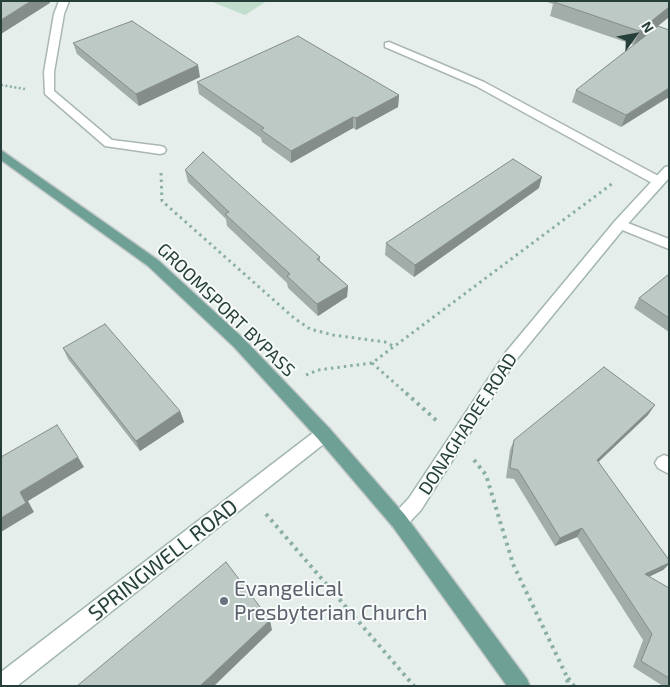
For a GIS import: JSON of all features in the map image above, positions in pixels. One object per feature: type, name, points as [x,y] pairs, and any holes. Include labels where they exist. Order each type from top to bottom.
[{"type":"main road","name":"GROOMSPORT BYPASS","points":[[1,154],[153,263],[240,343],[324,434],[399,522]]},
{"type":"main road","points":[[399,522],[520,686]]},
{"type":"street","points":[[64,1],[49,72],[49,92],[109,143],[160,150]]},
{"type":"street","points":[[389,45],[480,84],[631,166],[663,175]]},
{"type":"street","name":"DONAGHADEE ROAD","points":[[399,522],[415,504],[511,356],[663,175]]},
{"type":"street","points":[[620,224],[669,244]]},
{"type":"street","name":"SPRINGWELL ROAD","points":[[1,685],[324,434]]},
{"type":"path","points":[[160,150],[162,201],[294,318],[310,329],[333,335],[385,342],[395,348]]},
{"type":"path","points":[[280,386],[318,370],[372,364],[607,189],[631,166]]},
{"type":"path","points":[[372,364],[458,440],[486,475],[513,564],[567,677],[574,686]]},
{"type":"path","points":[[248,493],[414,686]]},
{"type":"path","points":[[567,677],[568,686]]},
{"type":"green space","points":[[210,1],[267,1],[245,15]]},
{"type":"building","points":[[1,1],[31,1],[1,20]]},
{"type":"building","points":[[554,1],[669,1],[669,7],[639,31]]},
{"type":"building","points":[[132,21],[198,65],[136,94],[73,43]]},
{"type":"building","points":[[658,26],[669,30],[669,88],[626,115],[576,90]]},
{"type":"building","points":[[298,36],[399,95],[356,118],[353,117],[291,151],[261,130],[264,128],[197,82]]},
{"type":"building","points":[[203,152],[320,257],[317,259],[348,286],[317,304],[287,276],[290,274],[225,214],[229,212],[185,170]]},
{"type":"building","points":[[513,159],[542,177],[415,265],[386,243]]},
{"type":"building","points":[[669,274],[669,318],[639,298]]},
{"type":"building","points":[[105,324],[180,411],[136,441],[63,348]]},
{"type":"building","points":[[604,367],[655,405],[597,460],[669,560],[669,563],[645,574],[669,588],[669,678],[641,661],[652,634],[582,528],[560,538],[518,470],[510,468],[514,440]]},
{"type":"building","points":[[57,425],[78,457],[20,492],[26,503],[1,518],[1,457]]},
{"type":"building","name":"Evangelical Presbyterian Church","points":[[226,562],[270,620],[200,686],[77,686]]},
{"type":"place","name":"Evangelical Presbyterian Church","points":[[224,601]]}]
